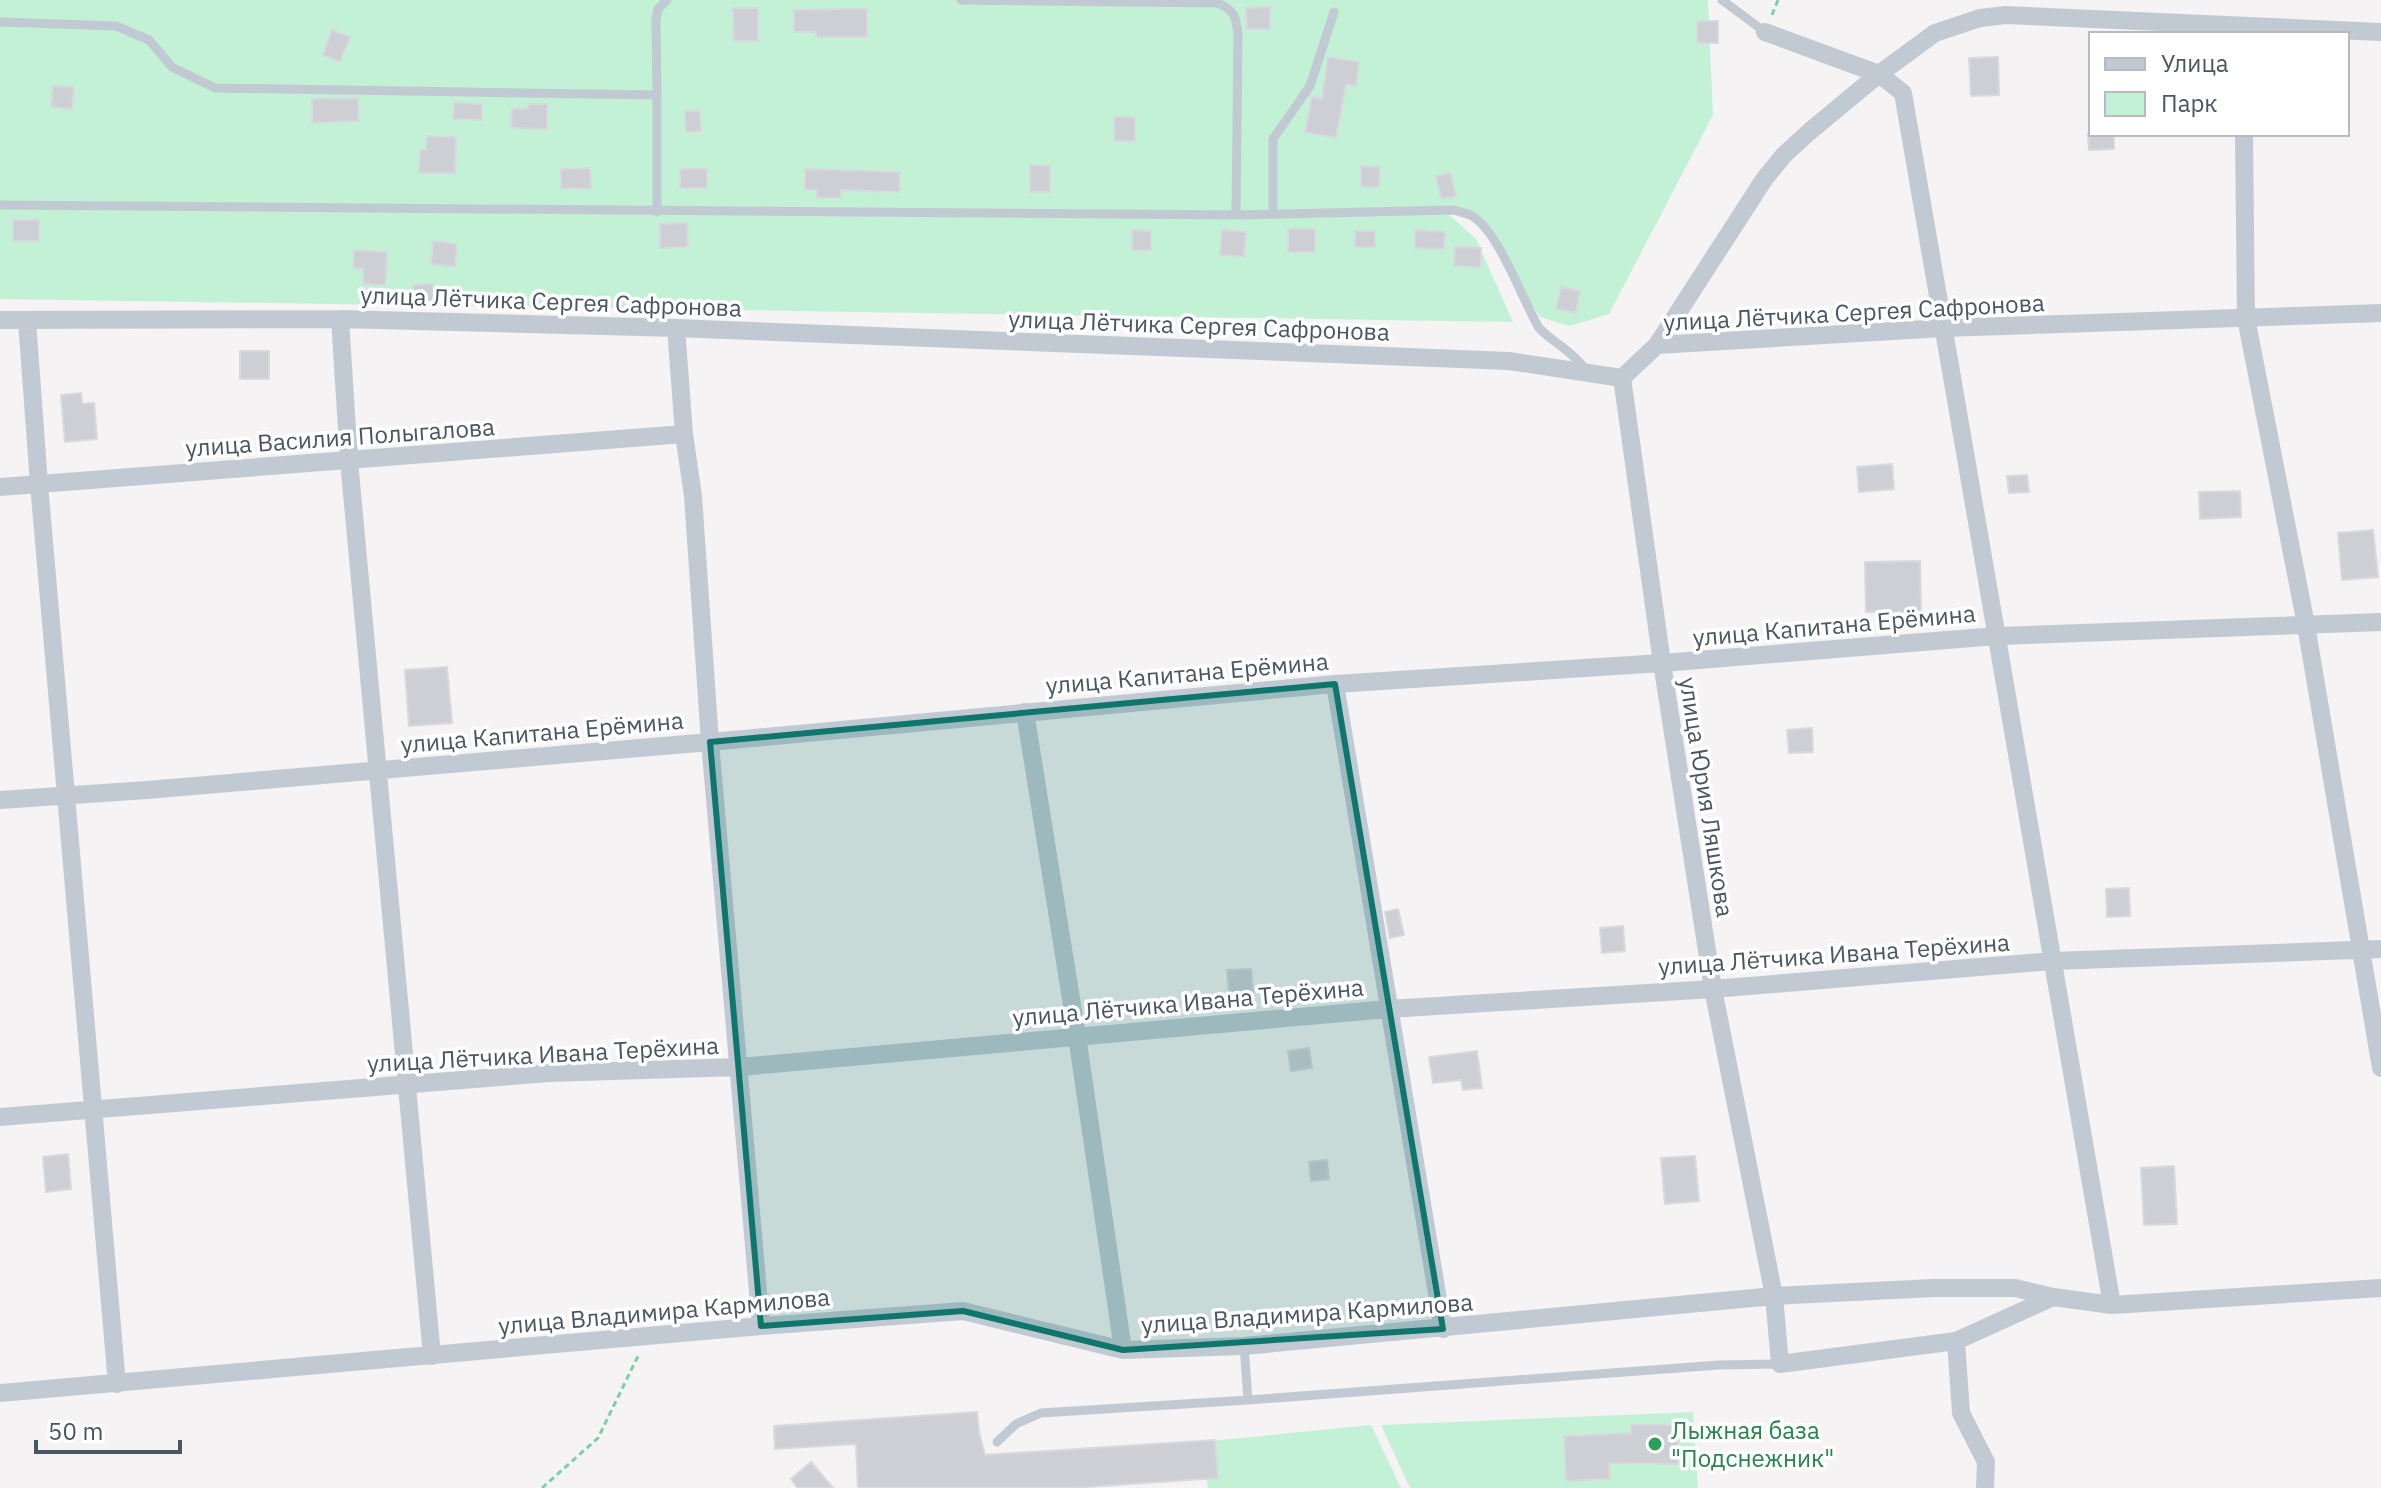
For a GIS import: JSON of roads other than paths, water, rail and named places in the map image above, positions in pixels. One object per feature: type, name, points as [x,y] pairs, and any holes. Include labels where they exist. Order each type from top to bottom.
[{"type":"street","points":[[1657,345],[1765,178],[1784,155],[1879,74],[1935,33],[1980,18],[2033,16],[2242,30],[2381,32]]},
{"type":"street","points":[[1765,32],[1879,74],[1903,93],[2112,1305]]},
{"type":"street","points":[[2244,136],[2246,318],[2306,625],[2381,1068]]},
{"type":"street","name":"улица Лётчика Сергея Сафронова","points":[[0,320],[340,319],[676,328],[1509,361],[1622,378],[1657,345],[1944,328],[2381,313]]},
{"type":"street","points":[[340,319],[349,461],[432,1356]]},
{"type":"street","points":[[27,321],[117,1384]]},
{"type":"street","points":[[676,328],[684,434],[693,496],[710,742],[761,1326]]},
{"type":"street","name":"улица Юрия Ляшкова","points":[[1622,378],[1662,663],[1713,989],[1774,1296],[1780,1364]]},
{"type":"street","name":"улица Василия Полыгалова","points":[[0,487],[684,434]]},
{"type":"street","name":"улица Капитана Ерёмина","points":[[0,800],[710,742],[1335,684],[1662,663],[1997,636],[2381,622]]},
{"type":"street","points":[[1335,684],[1443,1329]]},
{"type":"street","points":[[1025,712],[1123,1350]]},
{"type":"street","name":"улица Лётчика Ивана Терёхина","points":[[0,1117],[549,1073],[740,1067],[1388,1009],[1713,989],[2053,961],[2381,949]]},
{"type":"street","name":"улица Владимира Кармилова","points":[[0,1393],[963,1311],[1123,1350],[1244,1346],[1774,1296],[1934,1288],[2015,1288],[2112,1305],[2381,1288]]},
{"type":"street","points":[[1780,1364],[1956,1341],[2053,1297]]},
{"type":"street","points":[[1956,1341],[1961,1413],[1986,1462],[1985,1488]]},
{"type":"lane","points":[[657,212],[656,19],[658,9],[667,0]]},
{"type":"lane","points":[[961,0],[1217,3],[1228,7],[1236,16],[1238,34],[1236,215]]},
{"type":"lane","points":[[1722,0],[1765,32]]},
{"type":"lane","points":[[1273,214],[1273,139],[1310,86],[1334,12]]},
{"type":"lane","points":[[0,22],[116,26],[149,40],[172,67],[215,88],[657,95]]},
{"type":"lane","points":[[0,205],[1236,215],[1454,210],[1470,214],[1480,222],[1493,238],[1539,328],[1574,355],[1588,373]]},
{"type":"lane","points":[[1244,1346],[1248,1400]]},
{"type":"lane","points":[[997,1442],[1016,1424],[1041,1413],[1719,1365],[1780,1364]]},
{"type":"place","name":"Лыжная база \"Подснежник\"","points":[[1655,1444]]}]
